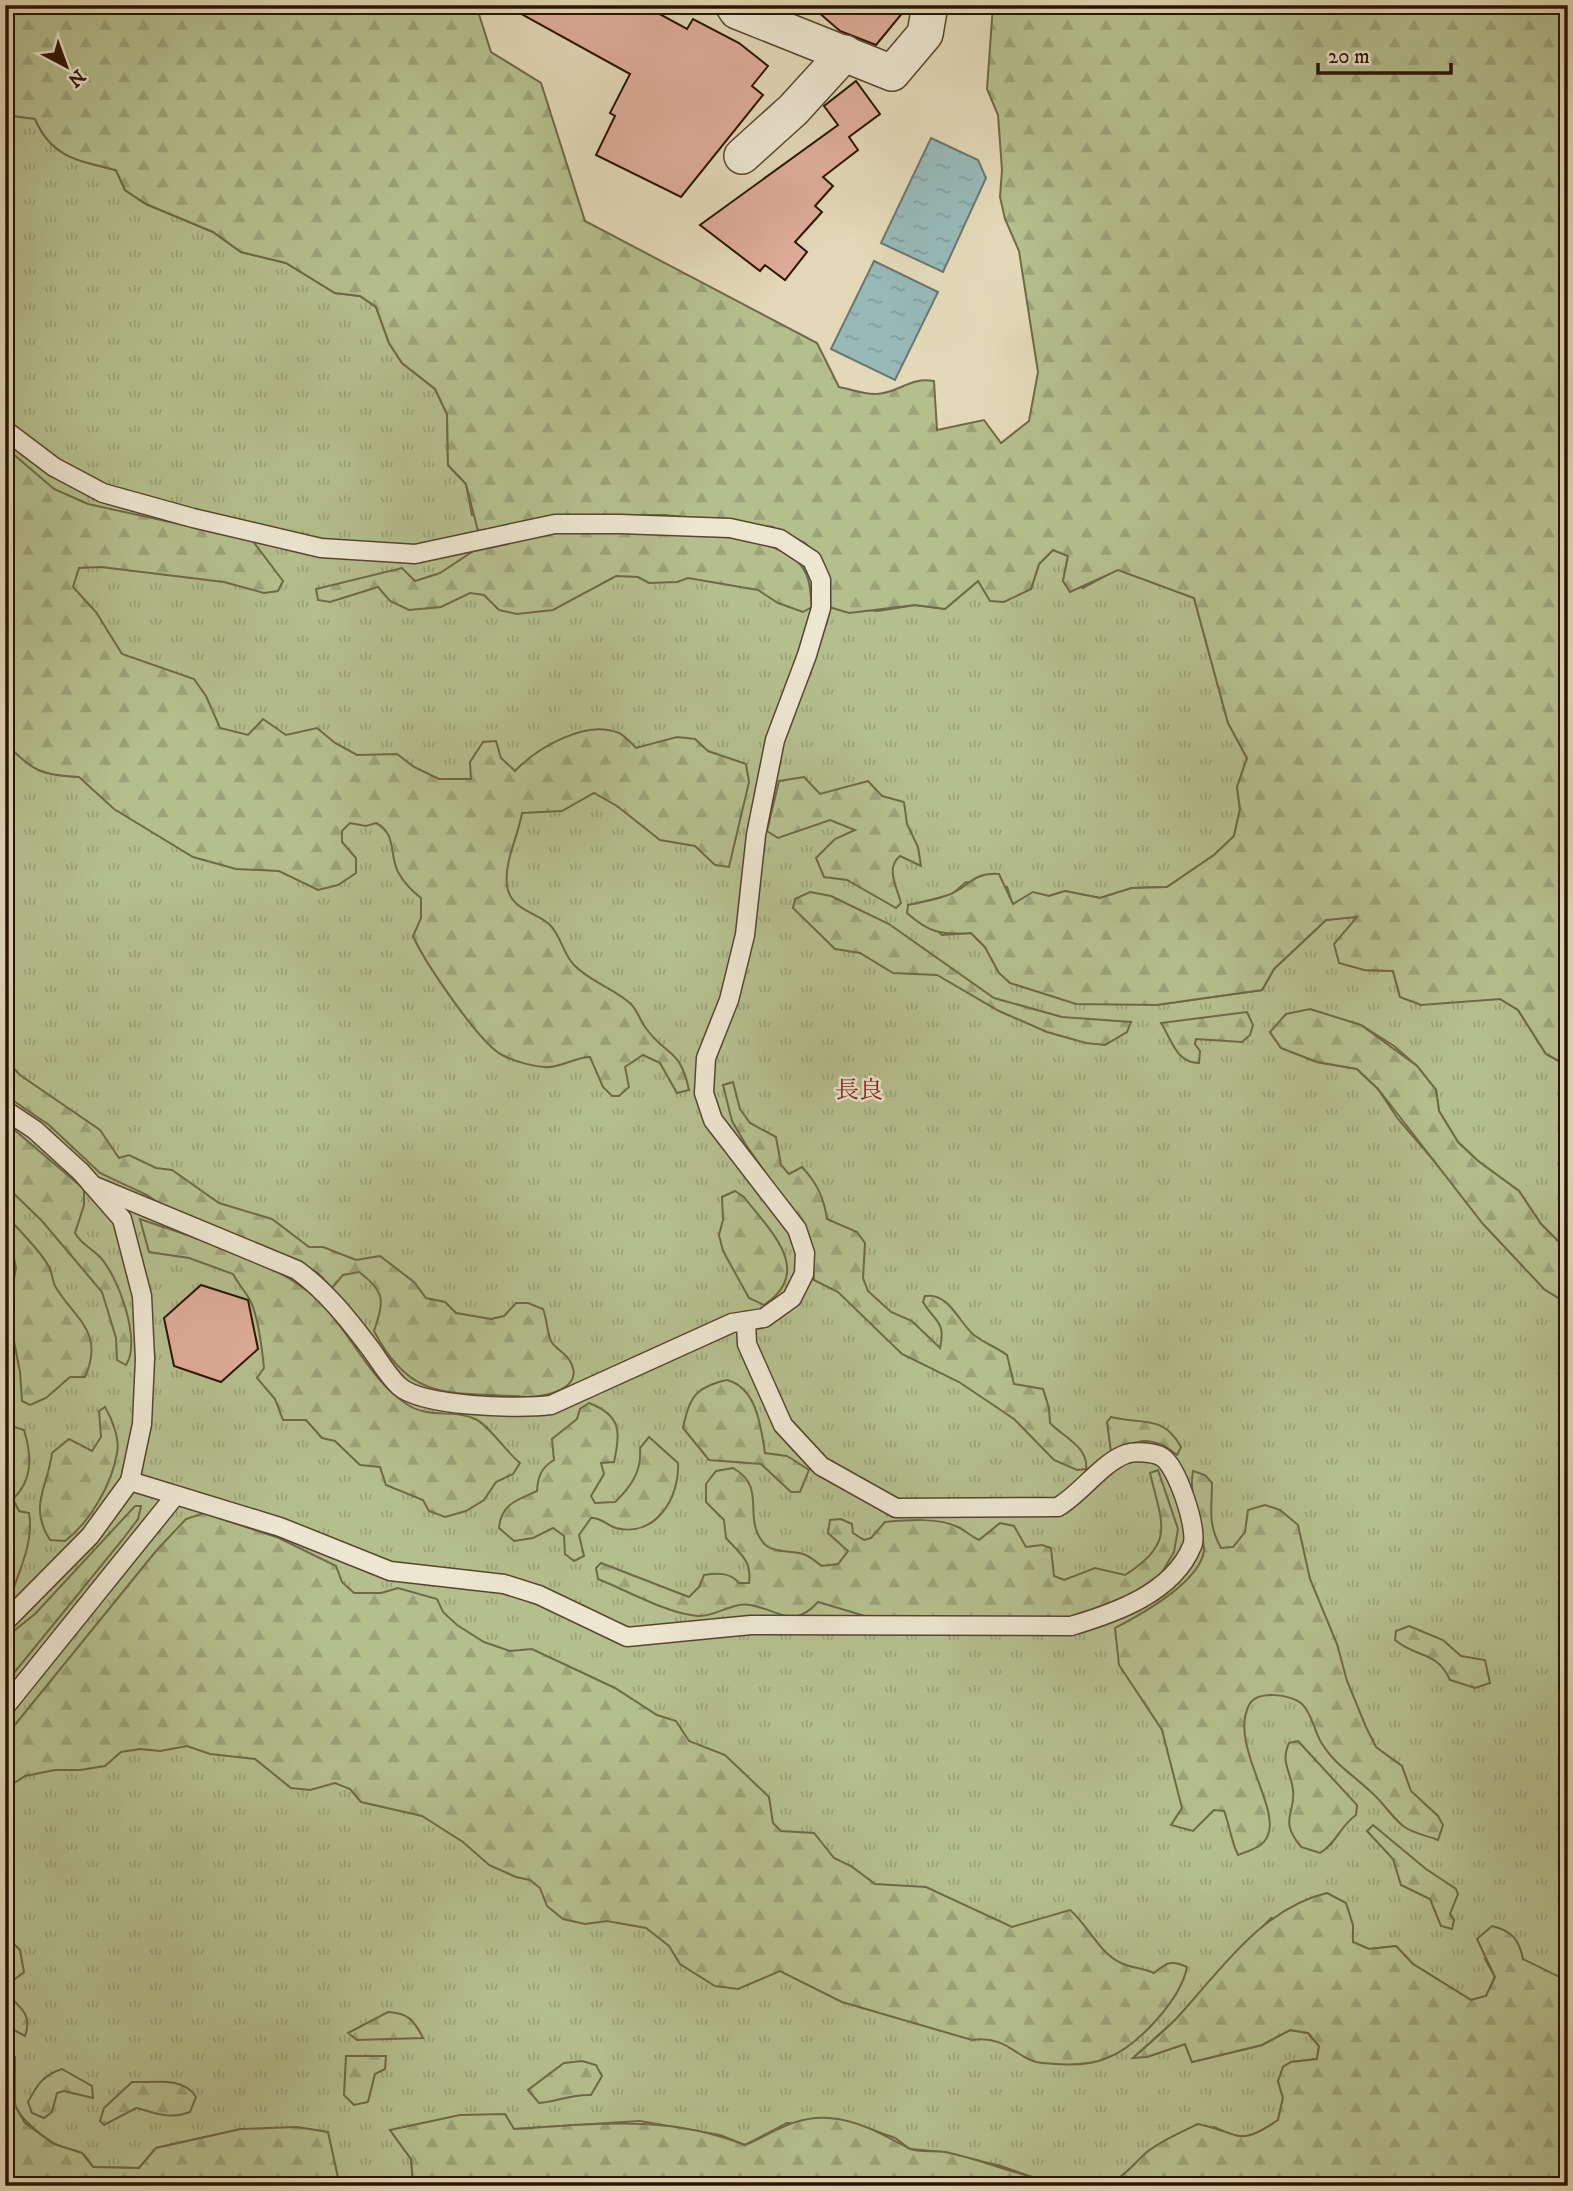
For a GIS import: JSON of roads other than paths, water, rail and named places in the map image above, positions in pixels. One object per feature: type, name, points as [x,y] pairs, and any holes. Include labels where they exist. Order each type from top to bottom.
[{"type":"street","points":[[733,5],[737,11],[892,72],[925,34],[930,5]]},
{"type":"street","points":[[742,156],[793,110],[845,53]]},
{"type":"lane","points":[[5,430],[54,467],[103,493],[193,519],[321,548],[415,554],[555,524],[730,528],[780,539],[812,560],[821,580],[821,608],[807,655],[775,740],[755,835],[745,935],[729,1000],[706,1058],[704,1093],[713,1120],[797,1229],[805,1253],[804,1274],[792,1298],[764,1318],[732,1322],[551,1405],[520,1409],[415,1397],[399,1385],[345,1314],[298,1270],[92,1185]]},
{"type":"lane","points":[[5,1110],[35,1130],[92,1185],[122,1219],[142,1296],[145,1359],[142,1424],[130,1481],[90,1536],[5,1622]]},
{"type":"lane","points":[[130,1481],[280,1527],[390,1571],[504,1584],[539,1595],[627,1637],[751,1625],[1070,1626],[1113,1613],[1140,1599],[1178,1570],[1194,1544],[1192,1519],[1173,1471],[1163,1458],[1146,1453],[1126,1454],[1075,1497],[1058,1507],[896,1508],[821,1466],[783,1425],[747,1344],[746,1321]]},
{"type":"lane","points":[[5,1707],[175,1496]]},
{"type":"water","points":[[931,138],[978,160],[986,178],[943,272],[881,243]]},
{"type":"water","points":[[874,261],[938,292],[895,380],[831,349]]},
{"type":"district","name":"長良","points":[[859,1091]]}]
